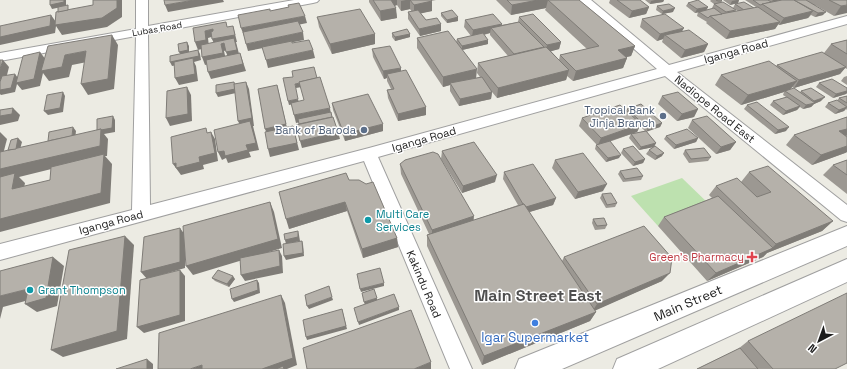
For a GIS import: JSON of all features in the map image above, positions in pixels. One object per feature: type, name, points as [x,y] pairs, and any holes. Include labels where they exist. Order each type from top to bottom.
[{"type":"street","points":[[141,214],[142,0]]},
{"type":"street","name":"Lubas Road","points":[[0,57],[313,0]]},
{"type":"street","name":"Nadiope Road East","points":[[584,0],[666,70],[847,215]]},
{"type":"street","name":"Iganga Road","points":[[0,252],[369,154],[847,20]]},
{"type":"street","name":"Kakindu Road","points":[[369,154],[461,369]]},
{"type":"street","name":"Main Street","points":[[529,369],[847,236]]},
{"type":"street","points":[[627,369],[847,270]]},
{"type":"green space","points":[[682,178],[711,206],[658,226],[631,196]]},
{"type":"building","points":[[50,0],[64,0],[64,2],[50,5]]},
{"type":"building","points":[[93,0],[117,0],[117,8],[102,18],[55,25],[56,12],[93,5]]},
{"type":"building","points":[[164,0],[194,0],[165,5]]},
{"type":"building","points":[[373,0],[391,0],[396,8],[380,11]]},
{"type":"building","points":[[410,0],[431,0],[432,1],[414,5]]},
{"type":"building","points":[[507,0],[538,0],[512,5]]},
{"type":"building","points":[[548,0],[579,0],[635,46],[618,50],[627,58],[576,71],[560,55],[599,46]]},
{"type":"building","points":[[617,0],[640,0],[649,7],[632,11]]},
{"type":"building","points":[[698,0],[708,7],[697,9],[688,3]]},
{"type":"building","points":[[753,0],[768,0],[771,2],[760,5]]},
{"type":"building","points":[[782,0],[794,0],[813,11],[784,18],[762,4]]},
{"type":"building","points":[[794,0],[806,0],[826,12],[818,13]]},
{"type":"building","points":[[829,0],[847,0],[847,5],[841,6]]},
{"type":"building","points":[[723,2],[736,10],[726,12],[714,4]]},
{"type":"building","points":[[744,2],[754,8],[744,10],[735,4]]},
{"type":"building","points":[[299,3],[305,16],[241,28],[238,15],[270,9],[270,11]]},
{"type":"building","points":[[669,4],[675,8],[663,11],[657,6]]},
{"type":"building","points":[[68,5],[68,10],[58,12],[58,7]]},
{"type":"building","points":[[758,7],[780,22],[730,31],[710,16]]},
{"type":"building","points":[[714,8],[722,14],[710,16],[708,18],[699,12]]},
{"type":"building","points":[[360,9],[375,34],[330,44],[317,17]]},
{"type":"building","points":[[418,10],[426,20],[437,18],[441,24],[419,29],[408,12]]},
{"type":"building","points":[[452,10],[458,17],[447,20],[441,13]]},
{"type":"building","points":[[493,14],[502,24],[473,30],[465,20]]},
{"type":"building","points":[[533,14],[561,42],[547,45],[519,17]]},
{"type":"building","points":[[665,14],[684,28],[660,34],[642,19]]},
{"type":"building","points":[[51,15],[50,26],[0,37],[0,26]]},
{"type":"building","points":[[298,21],[303,32],[246,44],[243,32]]},
{"type":"building","points":[[226,22],[227,27],[233,26],[235,35],[212,39],[211,32],[213,29],[205,31],[206,40],[195,42],[193,28]]},
{"type":"building","points":[[519,22],[544,47],[514,54],[491,28]]},
{"type":"building","points":[[407,29],[410,34],[395,37],[392,33]]},
{"type":"building","points":[[689,30],[708,44],[685,50],[665,35]]},
{"type":"building","points":[[448,31],[477,69],[443,77],[417,38]]},
{"type":"building","points":[[483,33],[488,40],[462,46],[457,39]]},
{"type":"building","points":[[112,35],[108,79],[81,84],[86,51],[65,55],[62,67],[41,71],[48,46]]},
{"type":"building","points":[[234,38],[237,50],[226,52],[224,43],[221,44],[223,53],[202,57],[201,45]]},
{"type":"building","points":[[309,40],[313,50],[266,60],[262,47],[292,41],[292,43]]},
{"type":"building","points":[[847,40],[847,54],[831,44]]},
{"type":"building","points":[[187,42],[188,50],[179,52],[178,44]]},
{"type":"building","points":[[390,46],[401,68],[383,71],[372,49]]},
{"type":"building","points":[[546,47],[569,70],[498,88],[478,63]]},
{"type":"building","points":[[198,50],[199,56],[170,62],[170,56]]},
{"type":"building","points":[[40,52],[34,79],[16,83],[23,56]]},
{"type":"building","points":[[822,52],[846,67],[799,80],[777,65]]},
{"type":"building","points":[[240,53],[243,64],[208,72],[206,60]]},
{"type":"building","points":[[193,58],[195,74],[175,78],[174,62]]},
{"type":"building","points":[[0,60],[3,60],[0,69]]},
{"type":"building","points":[[769,61],[797,81],[748,95],[721,75]]},
{"type":"building","points":[[314,67],[317,78],[295,84],[298,99],[288,101],[283,78],[293,77],[292,71]]},
{"type":"building","points":[[406,70],[426,107],[398,114],[387,90],[394,89],[387,74]]},
{"type":"building","points":[[15,74],[11,88],[0,90],[2,76]]},
{"type":"building","points":[[320,77],[330,108],[294,115],[291,103],[304,100],[299,82]]},
{"type":"building","points":[[482,77],[492,92],[460,99],[450,83]]},
{"type":"building","points":[[832,79],[847,88],[847,91],[836,94],[819,83]]},
{"type":"building","points":[[234,82],[235,89],[216,93],[216,85]]},
{"type":"building","points":[[246,82],[252,118],[238,121],[234,84]]},
{"type":"building","points":[[277,85],[286,124],[265,129],[258,89]]},
{"type":"building","points":[[187,87],[188,114],[166,118],[167,91]]},
{"type":"building","points":[[794,88],[815,103],[806,105],[785,91]]},
{"type":"building","points":[[811,88],[825,97],[814,101],[801,91]]},
{"type":"building","points":[[63,92],[60,108],[44,111],[47,95]]},
{"type":"building","points":[[678,92],[698,109],[682,114],[662,96]]},
{"type":"building","points":[[368,94],[383,124],[344,134],[332,103]]},
{"type":"building","points":[[847,96],[847,103],[839,98]]},
{"type":"building","points":[[787,97],[800,106],[786,111],[773,101]]},
{"type":"building","points":[[837,100],[847,107],[839,110],[828,103]]},
{"type":"building","points":[[757,102],[789,127],[778,130],[747,105]]},
{"type":"building","points":[[641,104],[662,123],[648,128],[627,109]]},
{"type":"building","points":[[620,105],[641,124],[601,138],[582,118]]},
{"type":"building","points":[[13,108],[12,114],[0,116],[0,110]]},
{"type":"building","points":[[331,112],[332,117],[299,124],[298,119]]},
{"type":"building","points":[[113,116],[112,128],[97,130],[97,119]]},
{"type":"building","points":[[707,116],[736,142],[721,147],[692,120]]},
{"type":"building","points":[[333,117],[338,132],[300,141],[296,125]]},
{"type":"building","points":[[847,117],[847,129],[839,131],[847,137],[847,146],[821,155],[794,135]]},
{"type":"building","points":[[250,121],[256,143],[246,145],[248,150],[225,156],[224,151],[218,152],[214,130]]},
{"type":"building","points":[[293,126],[297,143],[268,149],[265,132]]},
{"type":"building","points":[[73,127],[72,136],[48,141],[49,132]]},
{"type":"building","points":[[206,128],[207,133],[211,132],[215,153],[199,157],[200,162],[176,168],[176,163],[173,164],[171,137]]},
{"type":"building","points":[[101,129],[100,146],[0,169],[0,152]]},
{"type":"building","points":[[687,129],[698,138],[676,145],[666,136]]},
{"type":"building","points":[[646,131],[656,143],[641,147],[631,134]]},
{"type":"building","points":[[18,138],[16,149],[8,150],[11,140]]},
{"type":"building","points":[[610,141],[621,155],[608,158],[596,145]]},
{"type":"building","points":[[474,142],[497,175],[463,186],[442,151]]},
{"type":"building","points":[[633,146],[645,159],[635,162],[623,149]]},
{"type":"building","points":[[655,146],[664,153],[657,156],[649,150]]},
{"type":"building","points":[[704,148],[711,157],[691,159],[685,150]]},
{"type":"building","points":[[433,152],[438,154],[474,216],[432,230],[400,164],[405,160]]},
{"type":"building","points":[[583,153],[607,184],[578,192],[555,160]]},
{"type":"building","points":[[104,154],[101,193],[0,219],[0,177],[15,173],[12,189],[50,180],[51,167]]},
{"type":"building","points":[[847,160],[847,175],[833,165]]},
{"type":"building","points":[[533,164],[556,198],[526,207],[504,172]]},
{"type":"building","points":[[768,166],[833,221],[776,244],[716,186],[737,178],[757,197],[771,192],[749,172]]},
{"type":"building","points":[[637,168],[643,176],[625,179],[620,171]]},
{"type":"building","name":"Multi Care Services","points":[[346,173],[349,180],[359,180],[366,184],[373,182],[397,238],[362,249],[345,202],[286,219],[279,192]]},
{"type":"building","points":[[611,193],[617,203],[607,205],[602,194]]},
{"type":"building","points":[[718,196],[773,248],[716,273],[664,217]]},
{"type":"building","points":[[270,202],[278,239],[186,266],[183,226]]},
{"type":"building","points":[[524,204],[596,312],[484,356],[427,235]]},
{"type":"building","points":[[604,218],[607,225],[597,226],[593,219]]},
{"type":"building","points":[[644,226],[672,258],[670,273],[597,304],[564,257]]},
{"type":"building","points":[[180,228],[180,262],[141,272],[144,237]]},
{"type":"building","points":[[298,231],[298,237],[285,240],[284,234]]},
{"type":"building","points":[[125,236],[117,331],[51,350],[69,250]]},
{"type":"building","points":[[302,241],[303,253],[284,256],[283,244]]},
{"type":"building","points":[[279,250],[280,266],[241,275],[240,258]]},
{"type":"building","points":[[53,257],[46,298],[25,304],[28,289],[0,296],[0,271]]},
{"type":"building","points":[[380,268],[384,283],[360,289],[357,274]]},
{"type":"building","points":[[180,270],[180,315],[137,327],[140,280]]},
{"type":"building","points":[[218,270],[233,276],[227,284],[212,278]]},
{"type":"building","points":[[257,280],[258,290],[232,299],[230,289]]},
{"type":"building","points":[[329,286],[332,297],[307,306],[305,295]]},
{"type":"building","points":[[374,289],[377,298],[364,302],[362,293]]},
{"type":"building","points":[[847,293],[847,363],[835,369],[773,369],[748,341]]},
{"type":"building","points":[[394,294],[399,307],[358,322],[354,308]]},
{"type":"building","points":[[281,295],[293,358],[262,369],[202,369],[202,365],[190,369],[158,369],[159,333]]},
{"type":"building","points":[[342,309],[346,326],[306,337],[303,320]]},
{"type":"building","points":[[411,310],[431,362],[414,369],[307,369],[303,348]]},
{"type":"building","points":[[740,348],[758,369],[697,369]]},
{"type":"building","points":[[147,359],[147,369],[116,369]]},
{"type":"building","points":[[283,366],[284,369],[276,369]]},
{"type":"place","name":"Tropical Bank Jinja Branch","points":[[663,116]]},
{"type":"place","name":"Bank of Baroda","points":[[364,130]]},
{"type":"place","name":"Multi Care Services","points":[[368,220]]},
{"type":"place","name":"Green's Pharmacy","points":[[752,257]]},
{"type":"place","name":"Grant Thompson","points":[[30,290]]},
{"type":"place","name":"Igar Supermarket","points":[[535,323]]},
{"type":"district","name":"Main Street East","points":[[538,295]]}]
